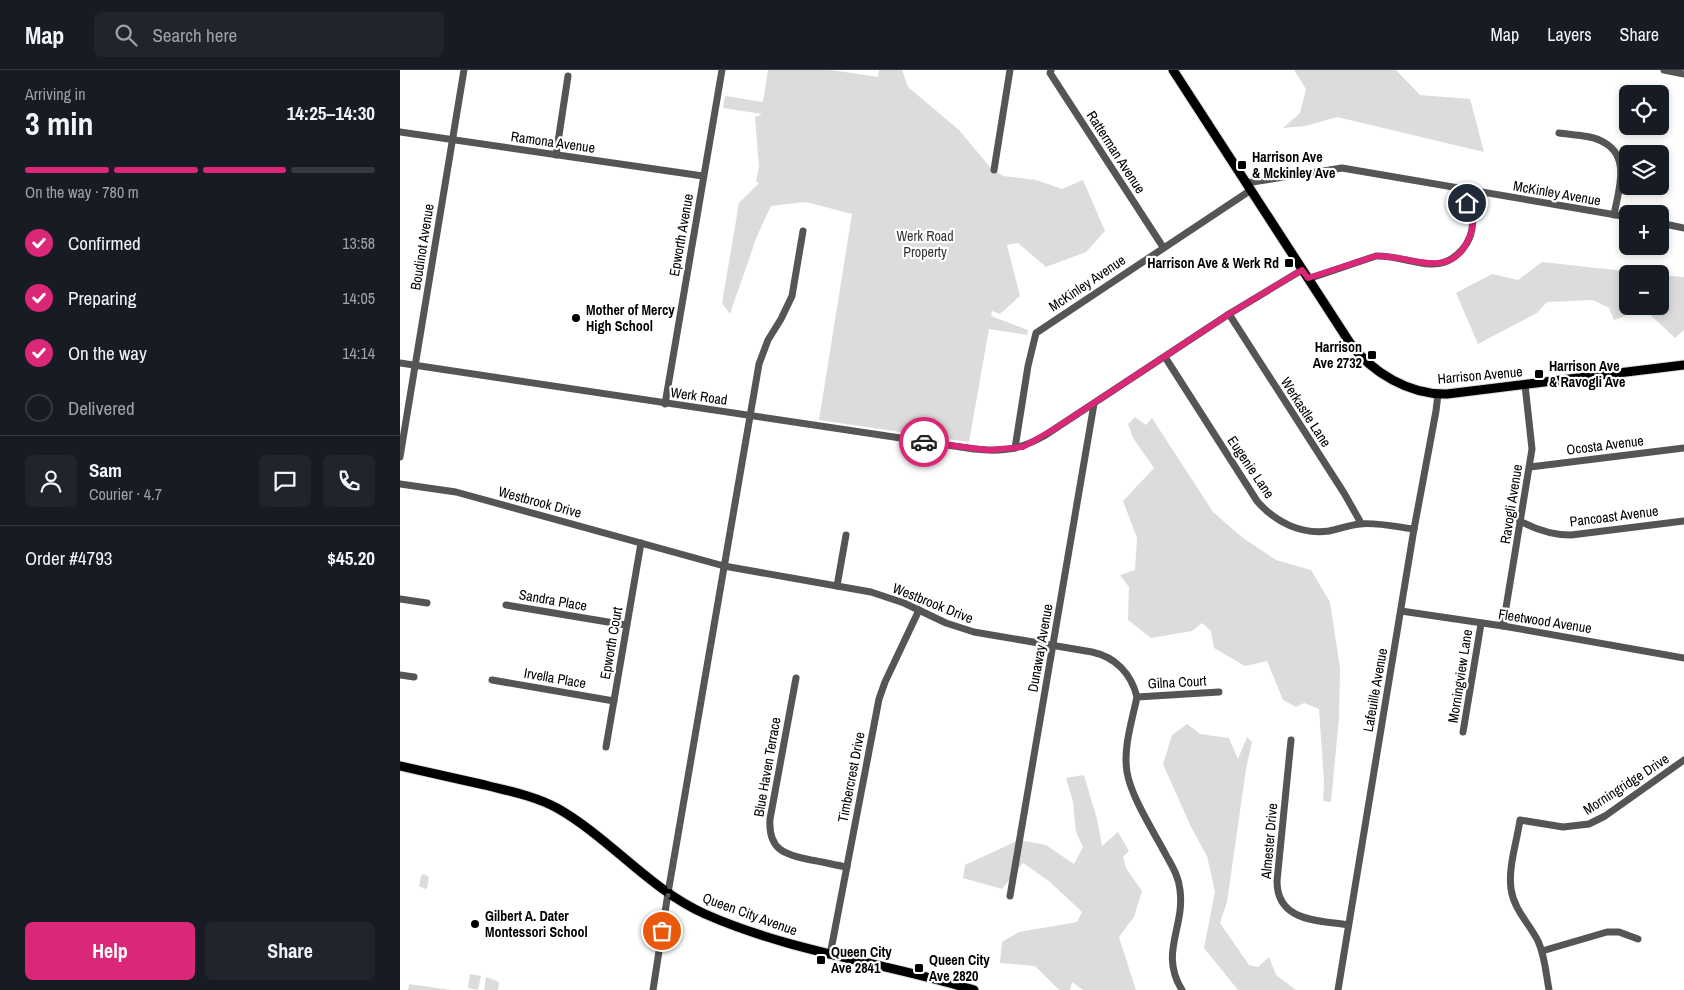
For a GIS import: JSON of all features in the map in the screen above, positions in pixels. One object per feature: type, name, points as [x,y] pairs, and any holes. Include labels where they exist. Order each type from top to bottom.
[{"type":"main road","name":"Harrison Avenue","points":[[1173,70],[1355,350],[1371,366],[1386,376],[1405,385],[1438,394],[1684,365]]},
{"type":"main road","name":"Queen City Avenue","points":[[400,766],[517,793],[556,808],[586,827],[684,904],[723,921],[830,955],[974,990]]},
{"type":"street","name":"Boudinot Avenue","points":[[400,457],[464,70]]},
{"type":"street","name":"Epworth Avenue","points":[[666,404],[722,70]]},
{"type":"street","points":[[994,170],[1010,70]]},
{"type":"street","name":"Ratterman Avenue","points":[[1051,70],[1050,73],[1163,247]]},
{"type":"street","points":[[1664,70],[1684,74]]},
{"type":"street","points":[[556,155],[568,76]]},
{"type":"street","name":"Ramona Avenue","points":[[400,132],[703,176]]},
{"type":"street","points":[[1559,133],[1605,142],[1619,154]]},
{"type":"street","name":"McKinley Avenue","points":[[1015,448],[1028,366],[1036,333],[1249,186],[1342,168],[1619,216]]},
{"type":"street","points":[[1614,215],[1619,185]]},
{"type":"street","points":[[1308,278],[1376,256],[1386,256],[1428,264],[1452,259],[1466,245],[1470,238],[1472,222],[1467,203],[1457,188]]},
{"type":"street","points":[[1669,225],[1684,228]]},
{"type":"street","points":[[652,990],[759,364],[768,340],[792,296],[803,230]]},
{"type":"street","name":"Werk Road","points":[[400,363],[974,449],[1000,450],[1023,447],[1037,440],[1229,314],[1302,270]]},
{"type":"street","name":"Werkastle Lane","points":[[1229,314],[1344,493],[1361,523]]},
{"type":"street","name":"Eugenie Lane","points":[[1165,357],[1257,501],[1272,516],[1291,527],[1310,531],[1331,531],[1361,523],[1414,529]]},
{"type":"street","name":"Ravogli Avenue","points":[[1503,626],[1530,467],[1532,438],[1525,385]]},
{"type":"street","name":"Lafeuille Avenue","points":[[1338,990],[1438,394]]},
{"type":"street","name":"Dunaway Avenue","points":[[1010,896],[1094,404]]},
{"type":"street","name":"Ocosta Avenue","points":[[1530,467],[1684,448]]},
{"type":"street","name":"Westbrook Drive","points":[[400,484],[406,483],[456,492],[724,566],[837,586],[889,598],[946,623],[974,632],[1092,652],[1109,657],[1120,667],[1135,689],[1137,696]]},
{"type":"street","name":"Pancoast Avenue","points":[[1520,521],[1555,535],[1571,535],[1684,521]]},
{"type":"street","points":[[837,586],[846,535]]},
{"type":"street","name":"Epworth Court","points":[[606,747],[641,543]]},
{"type":"street","points":[[400,599],[427,603]]},
{"type":"street","name":"Sandra Place","points":[[506,605],[626,625]]},
{"type":"street","name":"Timbercrest Drive","points":[[830,955],[879,699],[918,610]]},
{"type":"street","name":"Fleetwood Avenue","points":[[1402,611],[1503,626],[1684,658]]},
{"type":"street","name":"Morningview Lane","points":[[1463,732],[1481,624]]},
{"type":"street","points":[[400,674],[414,677]]},
{"type":"street","name":"Blue Haven Terrace","points":[[796,678],[770,818],[770,834],[775,844],[791,856],[846,867]]},
{"type":"street","name":"Irvella Place","points":[[492,680],[614,701]]},
{"type":"street","name":"Gilna Court","points":[[1137,696],[1219,692]]},
{"type":"street","points":[[1137,696],[1127,748],[1128,773],[1137,798],[1178,878],[1181,898],[1172,962],[1177,981],[1182,990]]},
{"type":"street","name":"Almester Drive","points":[[1291,740],[1277,881],[1279,894],[1285,907],[1295,915],[1348,926]]},
{"type":"street","name":"Morningridge Drive","points":[[1549,990],[1542,951],[1534,933],[1516,905],[1511,889],[1511,873],[1520,820],[1563,827],[1589,824],[1605,816],[1684,760]]},
{"type":"street","points":[[1542,951],[1607,932],[1619,932],[1638,939]]},
{"type":"green space","name":"Werk Road Property","points":[[768,70],[831,70],[878,77],[879,70],[902,70],[908,87],[959,130],[989,166],[1003,176],[1036,180],[1062,189],[1083,180],[1105,231],[1086,252],[1046,267],[1018,243],[1007,245],[1020,296],[1000,314],[992,311],[991,316],[1028,330],[1027,335],[989,329],[969,442],[819,420],[852,214],[806,202],[771,206],[757,236],[730,314],[722,303],[739,203],[759,183],[756,182],[759,167],[755,117],[762,114],[723,108],[725,96],[763,102]]},
{"type":"green space","points":[[1294,70],[1396,70],[1420,95],[1470,99],[1484,152],[1337,117],[1306,126],[1283,128],[1300,113],[1306,89]]},
{"type":"green space","points":[[1542,262],[1619,270],[1619,315],[1625,316],[1614,320],[1609,308],[1593,300],[1547,302],[1537,313],[1478,344],[1456,293],[1492,274],[1518,280]]},
{"type":"green space","points":[[1669,276],[1684,277],[1684,330],[1675,338],[1651,315],[1669,315]]},
{"type":"green space","points":[[1135,417],[1146,425],[1152,418],[1213,512],[1243,538],[1276,560],[1311,570],[1330,602],[1340,668],[1339,718],[1331,802],[1323,801],[1324,782],[1319,709],[1304,703],[1296,707],[1283,700],[1267,661],[1245,666],[1214,648],[1211,631],[1202,623],[1192,631],[1151,638],[1128,620],[1129,587],[1120,575],[1135,570],[1137,538],[1123,501],[1154,468],[1133,438],[1128,424]]},
{"type":"green space","points":[[1187,724],[1200,734],[1229,738],[1238,759],[1247,737],[1252,742],[1246,769],[1227,902],[1220,923],[1249,965],[1258,967],[1269,957],[1276,975],[1296,990],[1238,990],[1204,948],[1215,892],[1207,856],[1191,827],[1163,764],[1172,735]]},
{"type":"green space","points":[[1084,775],[1097,819],[1102,846],[1118,832],[1129,851],[1123,857],[1126,868],[1142,891],[1134,917],[1119,937],[1136,990],[1083,990],[1072,982],[1070,990],[1059,990],[1035,966],[1000,963],[1002,942],[1019,932],[1077,922],[1082,912],[1049,881],[1023,863],[1002,889],[963,878],[965,865],[1019,840],[1046,845],[1074,864],[1083,847],[1076,832],[1073,802],[1066,778]]},
{"type":"green space","points":[[423,874],[429,877],[427,888],[425,889],[419,886]]},
{"type":"green space","points":[[470,974],[481,976],[478,990],[468,988]]},
{"type":"green space","points":[[486,977],[499,982],[498,990],[484,990]]},
{"type":"green space","points":[[409,984],[451,990],[408,990]]},
{"type":"way so far","points":[[662,931],[750,416],[924,442]]},
{"type":"place","name":"Harrison Ave & Mckinley Ave","points":[[1242,165]]},
{"type":"place","name":"Harrison Ave & Werk Rd","points":[[1289,263]]},
{"type":"place","name":"Mother of Mercy High School","points":[[576,318]]},
{"type":"place","name":"Harrison Ave 2732","points":[[1372,355]]},
{"type":"place","name":"Harrison Ave & Ravogli Ave","points":[[1539,374]]},
{"type":"place","name":"Gilbert A. Dater Montessori School","points":[[475,924]]},
{"type":"place","name":"Queen City Ave 2841","points":[[821,960]]},
{"type":"place","name":"Queen City Ave 2820","points":[[919,968]]},
{"type":"route","points":[[924,442],[988,450],[1023,447],[1094,404],[1229,314],[1302,270],[1308,278],[1376,256],[1386,256],[1428,264],[1436,264],[1452,259],[1462,251],[1470,238],[1472,215],[1467,203]]}]
